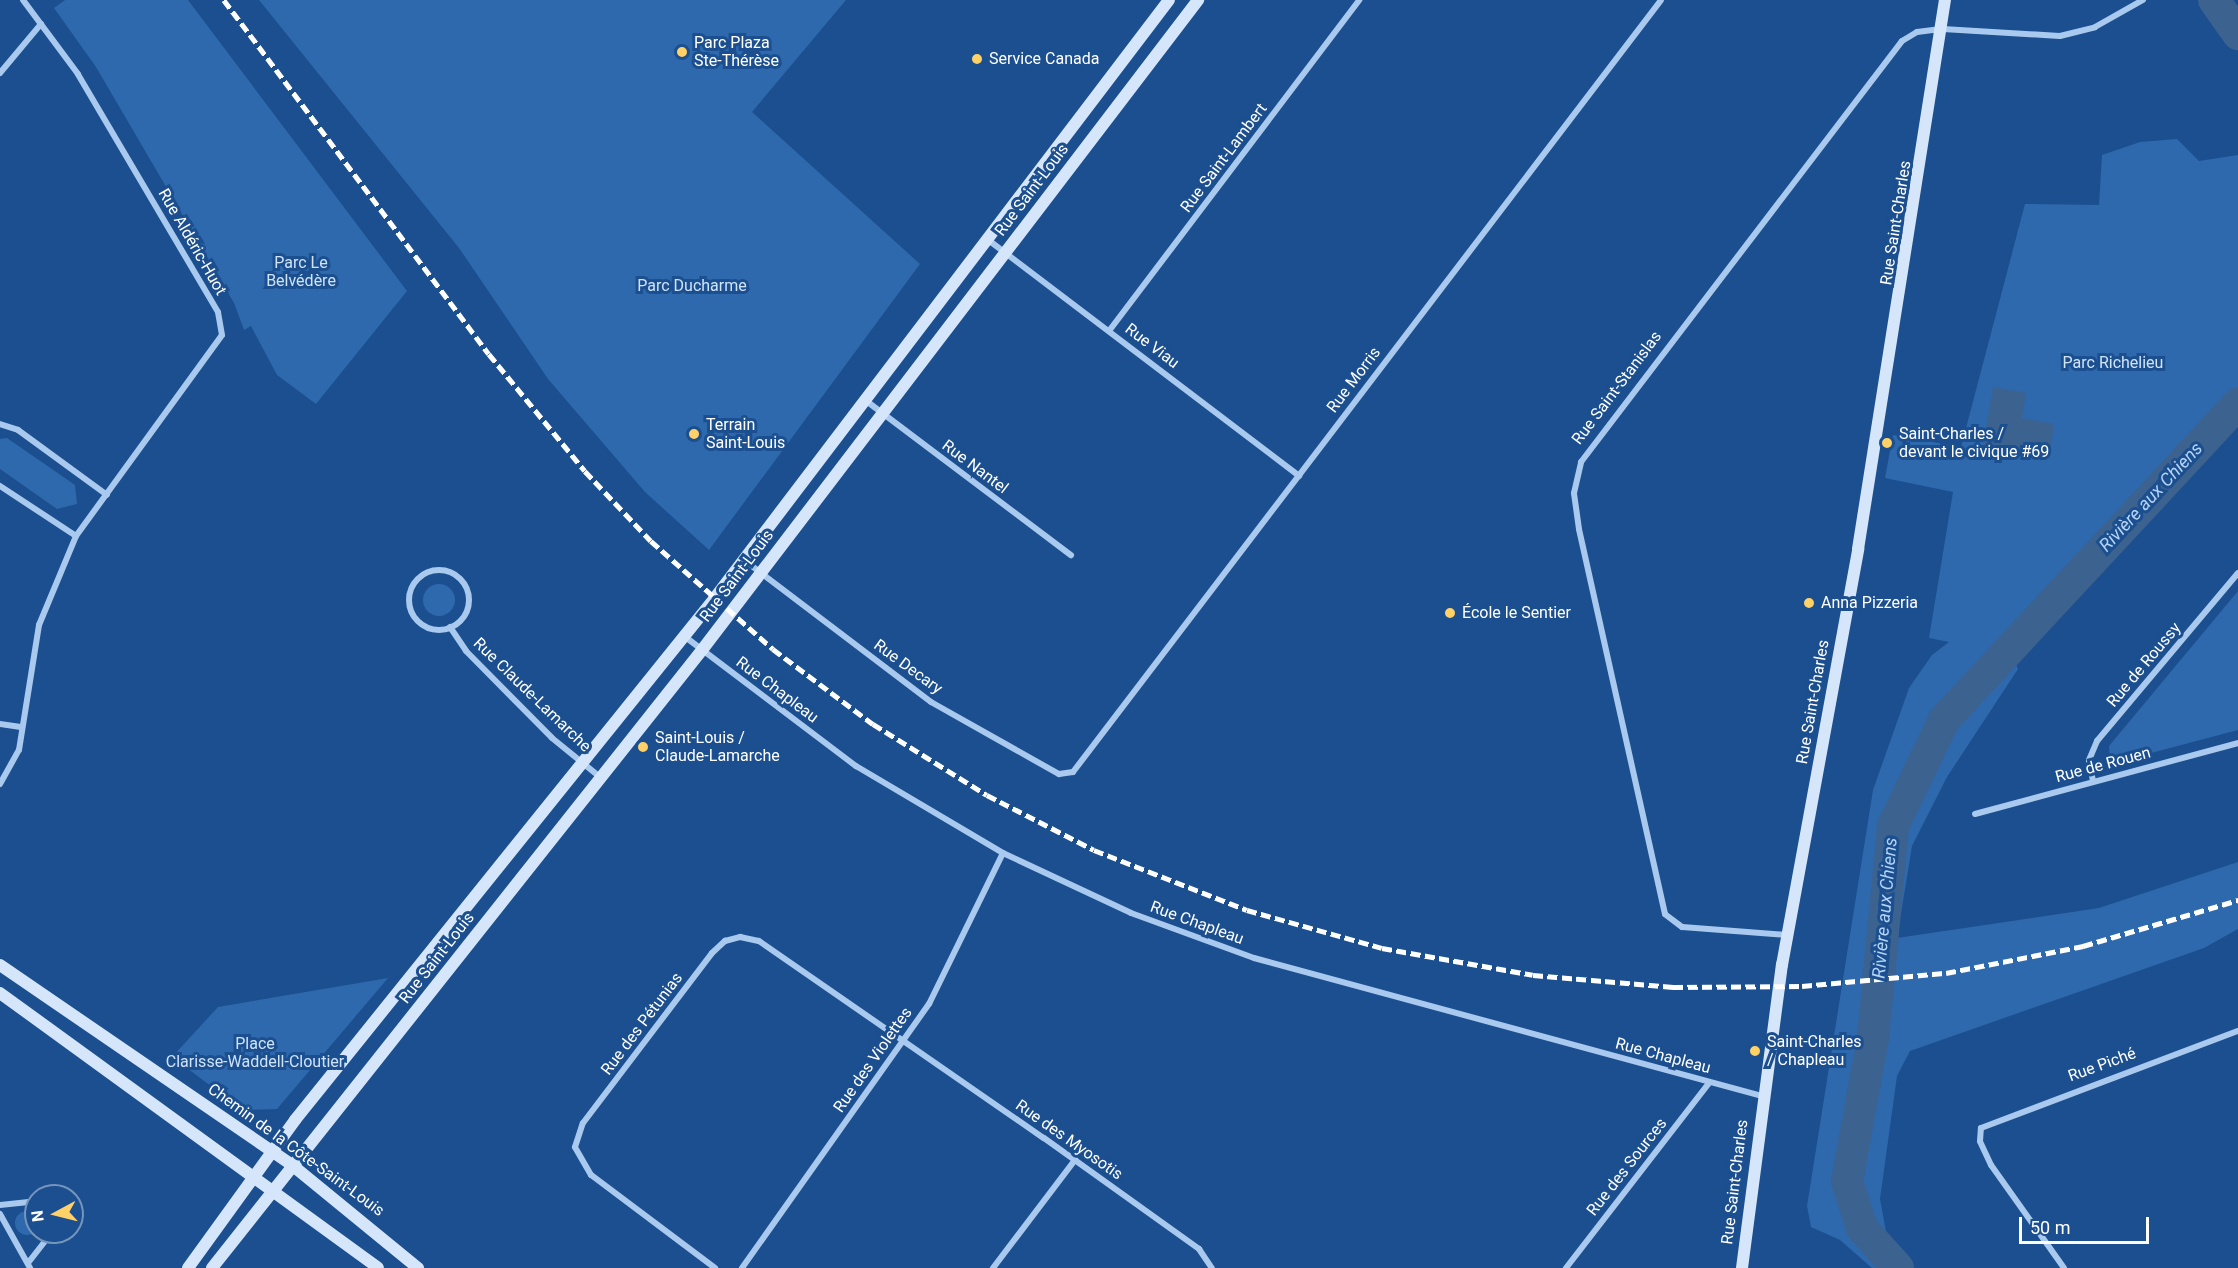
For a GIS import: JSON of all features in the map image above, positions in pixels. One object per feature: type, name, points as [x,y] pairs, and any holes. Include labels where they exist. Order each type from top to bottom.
[{"type":"street","name":"Rue Aldéric-Huot","points":[[0,784],[17,756],[39,625],[76,536],[213,353],[221,322],[78,74],[23,0]]},
{"type":"street","points":[[1168,0],[1185,16]]},
{"type":"street","name":"Rue Saint-Louis","points":[[188,1268],[257,1177],[273,1152],[584,765],[744,560],[1168,0]]},
{"type":"street","name":"Rue Saint-Louis","points":[[212,1268],[273,1188],[702,650],[1198,0]]},
{"type":"street","name":"Rue Saint-Lambert","points":[[1110,331],[1359,0]]},
{"type":"street","name":"Rue Morris","points":[[1068,775],[1661,0]]},
{"type":"street","name":"Rue Saint-Charles","points":[[1742,1268],[1762,1096],[1787,935],[1858,549],[1946,0]]},
{"type":"street","name":"Rue Saint-Stanislas","points":[[1787,935],[1682,927],[1665,915],[1583,547],[1576,479],[1593,439],[1890,54],[1912,34],[1943,29],[2060,36],[2095,27],[2143,0]]},
{"type":"street","points":[[0,74],[41,24]]},
{"type":"street","name":"Rue Viau","points":[[987,240],[1299,476]]},
{"type":"street","name":"Rue Nantel","points":[[865,400],[1071,555]]},
{"type":"street","points":[[0,424],[18,430],[107,495]]},
{"type":"street","points":[[0,486],[76,536]]},
{"type":"street","name":"Rue Decary","points":[[744,560],[919,694],[1068,775]]},
{"type":"street","points":[[426,573],[451,573],[466,588],[467,609],[450,627],[429,628],[413,614],[410,593],[426,573]]},
{"type":"street","name":"Rue de Roussy","points":[[2093,782],[2090,756],[2097,741],[2238,573]]},
{"type":"street","name":"Rue Claude-Lamarche","points":[[450,627],[466,651],[584,765],[600,777]]},
{"type":"street","name":"Rue Chapleau","points":[[684,636],[856,766],[1003,853],[1131,914],[1254,958],[1762,1096]]},
{"type":"street","points":[[0,724],[21,727]]},
{"type":"street","name":"Rue de Rouen","points":[[1976,814],[2238,744]]},
{"type":"street","name":"Rue des Violettes","points":[[742,1268],[929,1004],[1003,853]]},
{"type":"street","name":"Rue des Pétunias","points":[[715,1268],[591,1175],[575,1147],[583,1123],[712,953],[724,942],[759,940],[904,1041]]},
{"type":"street","name":"Chemin de la Côte-Saint-Louis","points":[[0,965],[292,1165],[418,1268]]},
{"type":"street","points":[[0,993],[273,1188],[378,1268]]},
{"type":"street","name":"Rue Piché","points":[[2064,1268],[1991,1165],[1980,1131],[1991,1120],[2238,1030]]},
{"type":"street","name":"Rue des Myosotis","points":[[904,1041],[1076,1160],[1199,1249],[1212,1268]]},
{"type":"street","name":"Rue des Sources","points":[[1566,1268],[1709,1083]]},
{"type":"street","points":[[993,1268],[1076,1160]]},
{"type":"street","points":[[0,1205],[24,1202]]},
{"type":"street","points":[[0,1214],[29,1265],[44,1244]]},
{"type":"green space","name":"Parc Le Belvédère","points":[[65,0],[188,0],[407,291],[316,404],[277,375],[251,326],[244,330],[234,303],[96,67],[54,8]]},
{"type":"green space","name":"Parc Ducharme","points":[[259,0],[846,0],[752,112],[920,264],[709,550],[645,492],[548,379],[459,248]]},
{"type":"green space","name":"Parc Richelieu","points":[[2177,139],[2199,161],[2238,155],[2238,414],[2012,654],[2018,669],[1947,777],[1912,846],[1897,938],[2099,908],[2238,862],[2238,929],[2204,948],[1910,1051],[1897,1076],[1880,1199],[1887,1237],[1914,1268],[1872,1268],[1840,1240],[1811,1227],[1807,1206],[1873,790],[1909,688],[1932,655],[1949,642],[1929,638],[1953,492],[1885,478],[1893,435],[1961,447],[2025,204],[2099,205],[2102,155],[2140,142]]},
{"type":"green space","points":[[7,438],[75,485],[77,504],[57,509],[0,469],[0,439]]},
{"type":"green space","points":[[439,584],[450,589],[455,600],[450,611],[439,616],[428,611],[423,600],[428,589]]},
{"type":"green space","points":[[2238,591],[2238,730],[2121,761],[2110,759],[2109,746]]},
{"type":"green space","name":"Place Clarisse-Waddell-Cloutier","points":[[388,978],[277,1109],[243,1110],[172,1057],[218,1007]]},
{"type":"green space","points":[[24,1212],[24,1234],[18,1232],[15,1223],[18,1214]]},
{"type":"shaded area","points":[[1993,387],[2026,393],[2022,418],[2054,424],[2049,457],[1983,445]]},
{"type":"waterway","name":"Rivière aux Chiens","points":[[2214,0],[2238,34]]},
{"type":"waterway","name":"Rivière aux Chiens","points":[[1898,1268],[1862,1228],[1847,1181],[1873,1038],[1893,826],[1944,720],[2238,404]]},
{"type":"railway","points":[[224,0],[489,354],[585,471],[651,541],[773,649],[873,724],[987,795],[1094,850],[1247,910],[1382,948],[1533,975],[1673,987],[1802,986],[1946,973],[2083,946],[2238,900]]},
{"type":"place","name":"Parc Plaza Ste-Thérèse","points":[[682,52]]},
{"type":"place","name":"Service Canada","points":[[977,59]]},
{"type":"place","name":"Terrain Saint-Louis","points":[[694,434]]},
{"type":"place","name":"Saint-Charles / devant le civique #69","points":[[1887,443]]},
{"type":"place","name":"Anna Pizzeria","points":[[1809,603]]},
{"type":"place","name":"École le Sentier","points":[[1450,613]]},
{"type":"place","name":"Saint-Louis / Claude-Lamarche","points":[[643,747]]},
{"type":"place","name":"Saint-Charles / Chapleau","points":[[1755,1051]]}]
